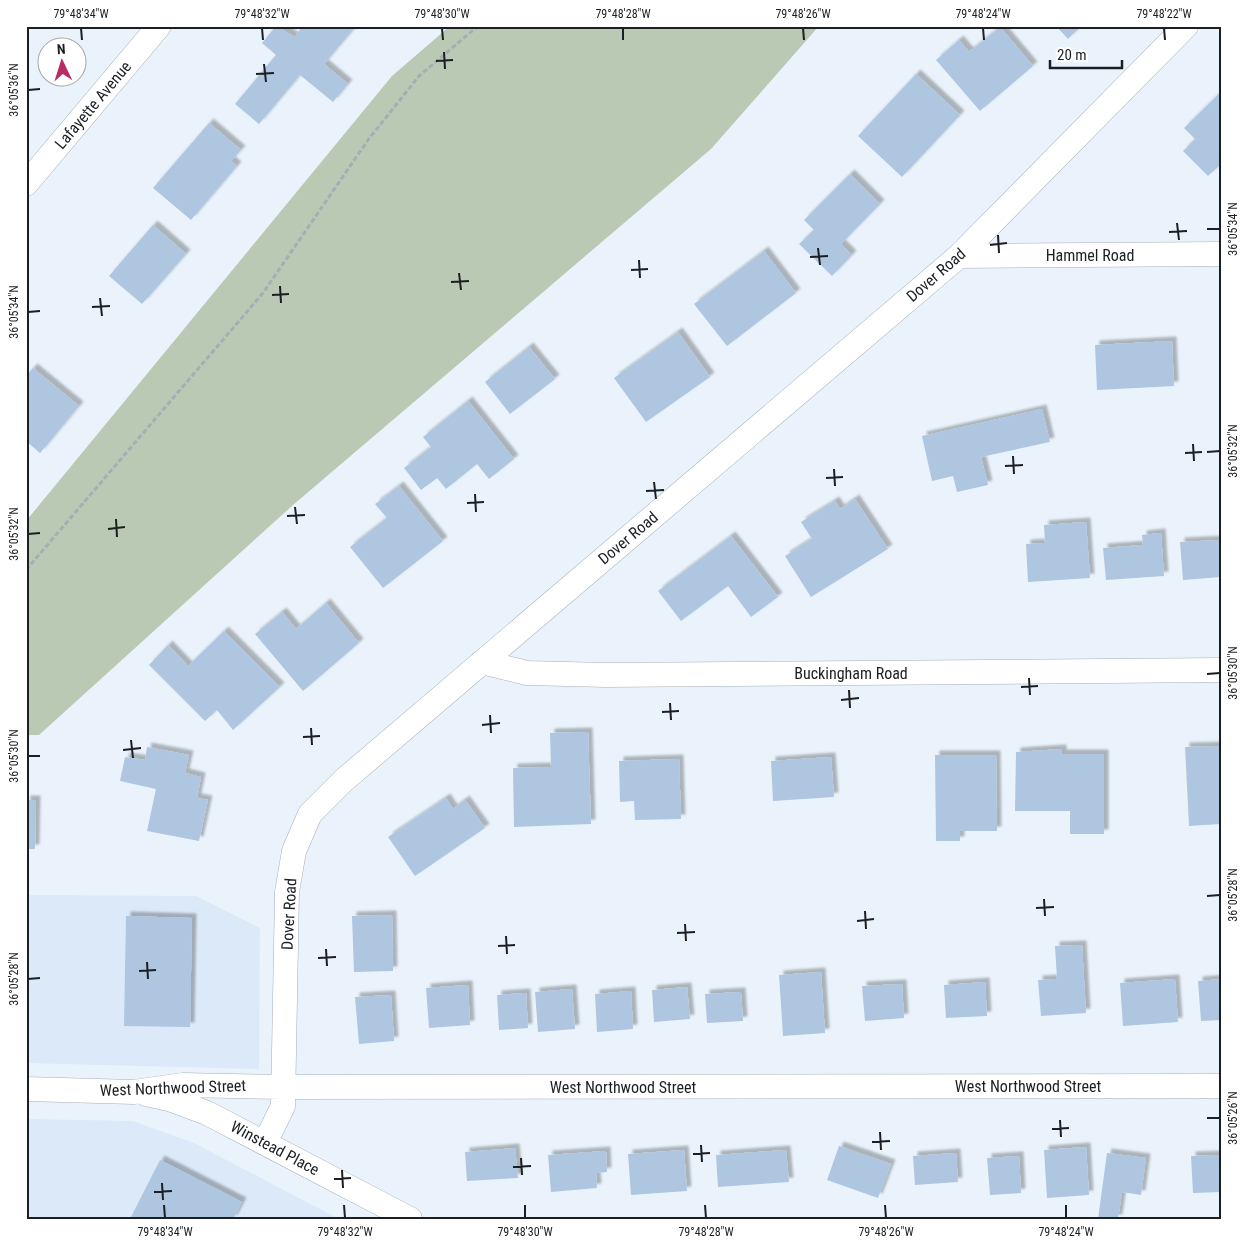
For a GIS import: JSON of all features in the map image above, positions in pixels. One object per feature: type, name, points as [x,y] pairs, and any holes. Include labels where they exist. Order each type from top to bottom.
[{"type":"street","name":"Lafayette Avenue","points":[[26,184],[159,26]]},
{"type":"street","name":"Dover Road","points":[[265,1143],[283,1106],[287,892],[294,851],[310,814],[344,780],[959,256],[1186,26]]},
{"type":"street","name":"Hammel Road","points":[[959,256],[1221,254]]},
{"type":"street","name":"Buckingham Road","points":[[482,662],[527,672],[606,675],[1221,670]]},
{"type":"street","name":"West Northwood Street","points":[[26,1089],[134,1092],[183,1085],[284,1087],[1221,1086]]},
{"type":"street","name":"Winstead Place","points":[[134,1092],[169,1099],[208,1113],[410,1219]]},
{"type":"path","points":[[26,570],[264,293],[368,140],[419,76],[478,26]]},
{"type":"shaded area","points":[[26,895],[196,896],[260,928],[259,1069],[26,1063]]},
{"type":"shaded area","points":[[26,1119],[133,1121],[194,1143],[339,1219],[26,1219]]},
{"type":"green space","points":[[450,26],[819,26],[711,149],[293,505],[39,735],[26,735],[26,521],[392,76]]},
{"type":"building","points":[[276,26],[295,37],[302,26],[356,26],[324,64],[348,84],[333,102],[300,75],[259,124],[235,104],[276,55],[262,43]]},
{"type":"building","points":[[1056,26],[1081,26],[1068,39]]},
{"type":"building","points":[[1000,27],[1033,66],[980,111],[936,60],[959,40],[969,52]]},
{"type":"building","points":[[916,74],[960,115],[902,177],[858,136]]},
{"type":"building","points":[[1221,92],[1221,164],[1208,176],[1183,151],[1195,139],[1184,128]]},
{"type":"building","points":[[209,123],[241,150],[231,161],[237,166],[191,220],[153,188]]},
{"type":"building","points":[[850,174],[880,204],[841,244],[852,255],[832,276],[799,244],[814,230],[804,220]]},
{"type":"building","points":[[153,225],[186,254],[142,304],[109,276]]},
{"type":"building","points":[[764,251],[796,293],[727,346],[694,304]]},
{"type":"building","points":[[678,332],[710,377],[646,422],[614,378]]},
{"type":"building","points":[[1172,341],[1174,386],[1097,390],[1095,345]]},
{"type":"building","points":[[529,347],[555,379],[510,414],[485,382]]},
{"type":"building","points":[[33,368],[79,406],[40,453],[26,441],[26,376]]},
{"type":"building","points":[[468,401],[514,459],[489,479],[477,464],[446,489],[437,478],[421,490],[404,468],[431,447],[423,437]]},
{"type":"building","points":[[1042,409],[1050,442],[981,457],[988,485],[957,492],[953,476],[932,481],[922,436]]},
{"type":"building","points":[[399,486],[443,541],[383,588],[350,547],[387,518],[375,504]]},
{"type":"building","points":[[855,499],[888,549],[811,597],[785,556],[812,539],[801,522],[835,501],[840,509]]},
{"type":"building","points":[[1086,522],[1090,578],[1028,582],[1026,544],[1045,543],[1044,525]]},
{"type":"building","points":[[1161,533],[1164,576],[1106,580],[1103,548],[1143,545],[1142,535]]},
{"type":"building","points":[[731,536],[778,597],[751,617],[728,586],[681,621],[658,591]]},
{"type":"building","points":[[1221,540],[1221,577],[1183,580],[1180,542]]},
{"type":"building","points":[[326,603],[359,643],[303,691],[255,634],[282,612],[296,629]]},
{"type":"building","points":[[224,631],[280,687],[233,730],[217,710],[205,721],[149,665],[168,645],[188,666]]},
{"type":"building","points":[[588,732],[591,824],[514,827],[513,768],[551,767],[550,733]]},
{"type":"building","points":[[1221,746],[1221,824],[1189,826],[1185,747]]},
{"type":"building","points":[[147,747],[189,755],[185,773],[201,777],[197,798],[208,800],[199,841],[147,831],[156,789],[120,781],[125,757],[145,760]]},
{"type":"building","points":[[1062,749],[1062,754],[1104,754],[1104,834],[1070,834],[1070,811],[1015,811],[1016,752]]},
{"type":"building","points":[[935,755],[996,755],[997,831],[960,831],[960,841],[936,841]]},
{"type":"building","points":[[831,757],[834,797],[773,801],[771,761]]},
{"type":"building","points":[[679,759],[681,819],[635,820],[634,801],[620,802],[619,761]]},
{"type":"building","points":[[446,798],[453,809],[465,800],[485,828],[415,876],[388,837]]},
{"type":"building","points":[[26,800],[36,800],[35,849],[26,849]]},
{"type":"building","points":[[392,915],[393,971],[354,972],[352,916]]},
{"type":"building","points":[[126,916],[192,918],[190,1027],[124,1026]]},
{"type":"building","points":[[1082,945],[1086,1013],[1041,1016],[1038,980],[1057,979],[1055,946]]},
{"type":"building","points":[[821,972],[825,1033],[783,1036],[779,975]]},
{"type":"building","points":[[1175,979],[1178,1022],[1123,1026],[1120,983]]},
{"type":"building","points":[[1221,979],[1221,1020],[1201,1021],[1198,981]]},
{"type":"building","points":[[985,982],[987,1016],[946,1018],[944,985]]},
{"type":"building","points":[[902,984],[904,1018],[865,1021],[862,986]]},
{"type":"building","points":[[468,985],[470,1025],[429,1028],[426,988]]},
{"type":"building","points":[[687,987],[690,1019],[654,1022],[652,990]]},
{"type":"building","points":[[572,989],[575,1029],[538,1032],[535,992]]},
{"type":"building","points":[[631,991],[633,1029],[597,1032],[595,994]]},
{"type":"building","points":[[741,992],[743,1021],[707,1023],[705,994]]},
{"type":"building","points":[[526,993],[528,1028],[499,1030],[497,995]]},
{"type":"building","points":[[391,995],[394,1041],[359,1044],[355,997]]},
{"type":"building","points":[[839,1146],[891,1164],[878,1198],[827,1180]]},
{"type":"building","points":[[1086,1147],[1089,1195],[1047,1198],[1044,1150]]},
{"type":"building","points":[[515,1148],[518,1178],[467,1181],[465,1152]]},
{"type":"building","points":[[684,1150],[687,1191],[631,1195],[628,1154]]},
{"type":"building","points":[[786,1150],[789,1182],[718,1187],[716,1155]]},
{"type":"building","points":[[606,1151],[607,1172],[596,1173],[597,1188],[551,1192],[548,1155]]},
{"type":"building","points":[[956,1153],[958,1182],[915,1185],[913,1156]]},
{"type":"building","points":[[1107,1153],[1146,1158],[1141,1195],[1122,1192],[1118,1219],[1098,1219]]},
{"type":"building","points":[[1221,1155],[1221,1192],[1193,1193],[1191,1156]]},
{"type":"building","points":[[1019,1156],[1021,1193],[990,1195],[987,1158]]},
{"type":"building","points":[[160,1160],[242,1202],[233,1219],[130,1219]]}]
